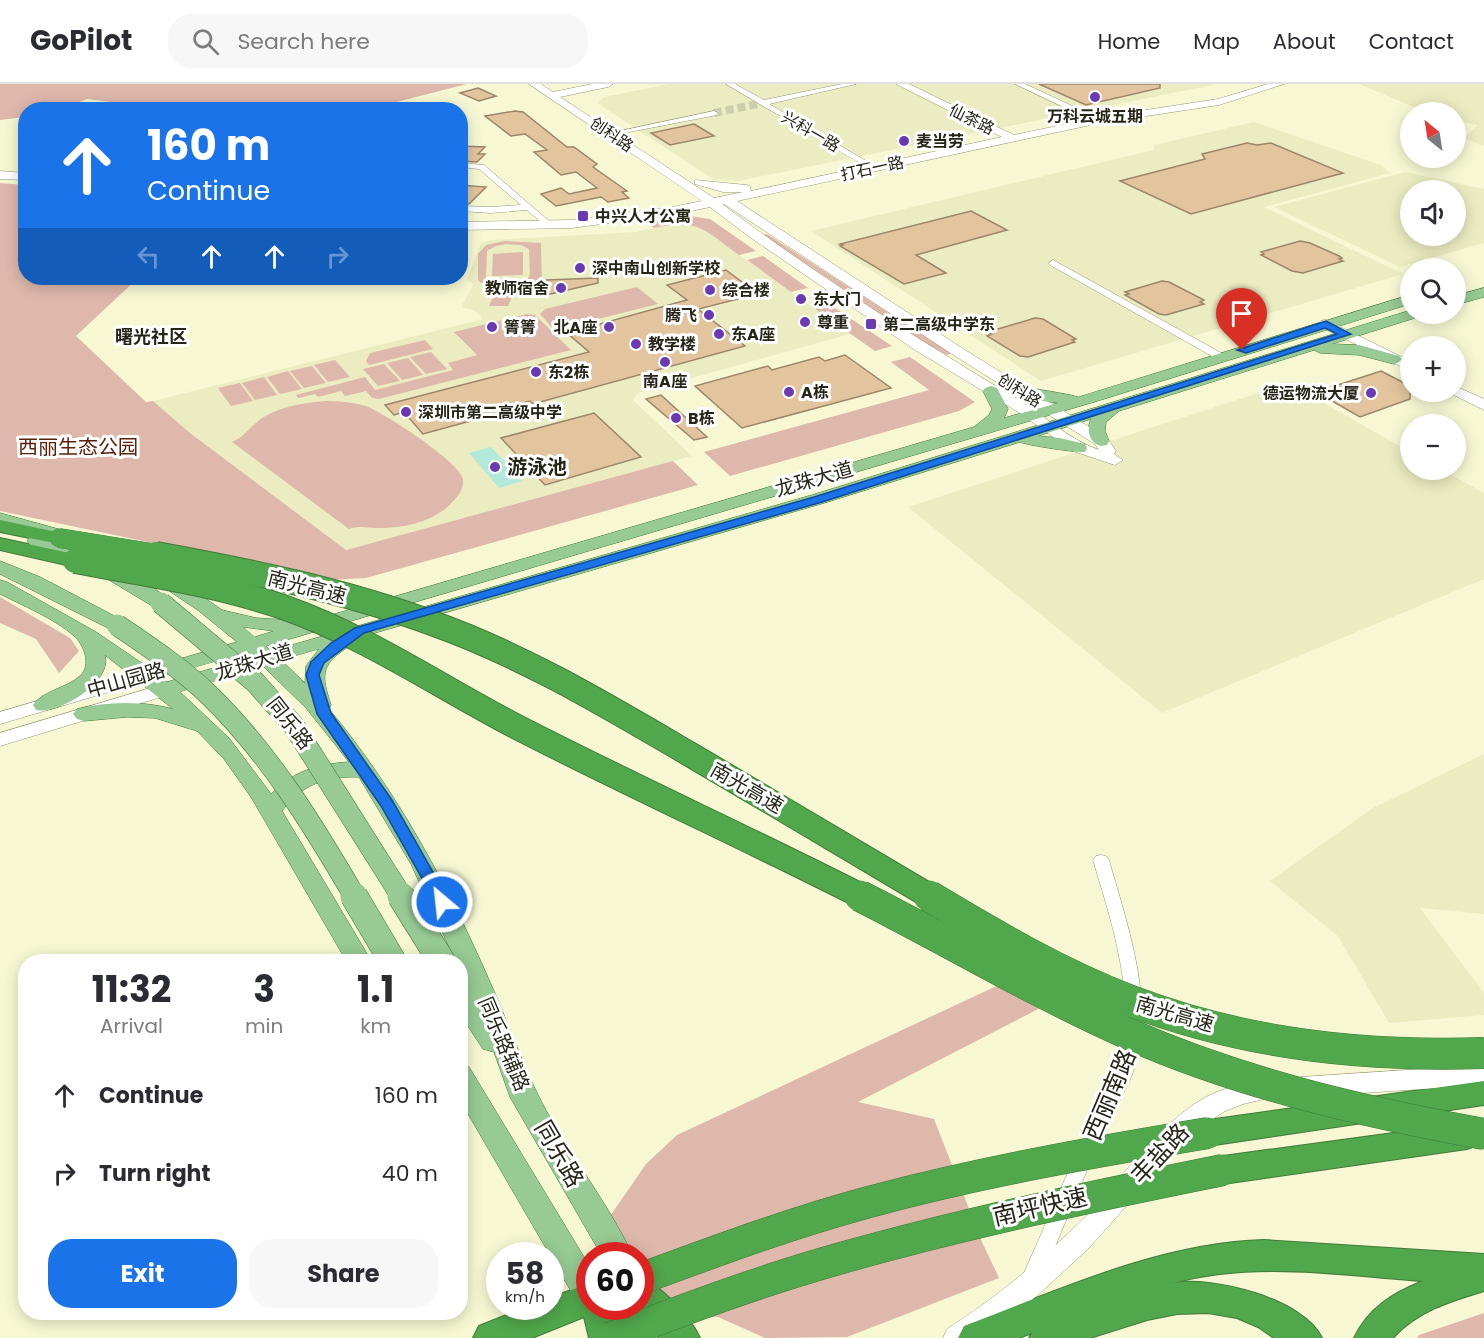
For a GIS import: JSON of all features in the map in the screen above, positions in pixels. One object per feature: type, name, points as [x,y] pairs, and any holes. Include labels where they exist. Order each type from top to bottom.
[{"type":"highway","name":"南光高速","points":[[0,528],[278,578],[408,615],[483,643],[605,705],[1014,946],[1092,986],[1134,1003],[1226,1029],[1293,1043],[1406,1055],[1484,1053]]},
{"type":"highway","name":"南光高速","points":[[0,544],[187,582],[252,598],[340,631],[519,728],[832,881],[1083,1013],[1145,1041],[1215,1068],[1326,1101],[1425,1124],[1484,1134]]},
{"type":"highway","name":"南坪快速","points":[[654,1274],[822,1216],[1018,1167],[1197,1135],[1484,1093]]},
{"type":"highway","name":"南坪快速","points":[[654,1308],[730,1293],[911,1237],[1095,1194],[1223,1170],[1484,1134]]},
{"type":"highway","points":[[975,1338],[1146,1277],[1215,1259],[1258,1256],[1302,1257],[1484,1269]]},
{"type":"highway","points":[[1372,1338],[1380,1325],[1397,1311],[1420,1298],[1484,1276]]},
{"type":"highway","points":[[1047,1338],[1158,1300],[1191,1296],[1219,1298],[1255,1308],[1282,1322],[1304,1338]]},
{"type":"highway","points":[[654,1308],[682,1338]]},
{"type":"highway","name":"南坪快速","points":[[490,1338],[590,1320]]},
{"type":"main road","name":"创科路","points":[[534,84],[552,89],[686,184],[751,216],[960,353],[1023,390],[1079,448],[1115,460],[1101,441]]},
{"type":"main road","points":[[563,88],[607,84]]},
{"type":"main road","points":[[584,103],[588,94],[607,84]]},
{"type":"main road","name":"仙茶路","points":[[901,84],[1009,137]]},
{"type":"main road","name":"打石一路","points":[[468,224],[562,225],[667,210],[1094,118],[1214,99],[1262,84]]},
{"type":"main road","name":"打石一路","points":[[717,200],[767,187],[1009,137],[1134,114],[1219,102],[1279,84]]},
{"type":"main road","name":"创科路","points":[[552,89],[563,88],[699,182],[729,216],[755,235],[991,392],[1032,416]]},
{"type":"main road","points":[[0,173],[18,174]]},
{"type":"main road","points":[[699,182],[729,188],[767,187]]},
{"type":"main road","points":[[667,210],[686,199],[690,192],[686,184]]},
{"type":"main road","points":[[751,216],[747,208],[749,202],[766,193],[753,193]]},
{"type":"main road","name":"打石一路","points":[[468,224],[545,221],[667,210]]},
{"type":"main road","points":[[667,210],[701,210],[729,216]]},
{"type":"main road","points":[[755,235],[775,231]]},
{"type":"main road","points":[[1466,283],[1484,277]]},
{"type":"main road","points":[[1466,298],[1484,292]]},
{"type":"main road","name":"龙珠大道","points":[[164,690],[1002,443],[1095,397],[1400,302]]},
{"type":"main road","name":"龙珠大道","points":[[252,643],[971,432],[1032,416],[1070,422],[1400,318]]},
{"type":"main road","points":[[1393,320],[1383,330],[1380,340],[1394,359]]},
{"type":"main road","points":[[1326,324],[1400,362]]},
{"type":"main road","points":[[1295,350],[1345,348],[1372,352],[1394,359]]},
{"type":"main road","points":[[942,359],[960,353]]},
{"type":"main road","points":[[1023,390],[1053,398],[1095,397]]},
{"type":"main road","points":[[971,432],[992,423],[999,413],[1000,405],[991,392]]},
{"type":"main road","points":[[1466,396],[1484,405]]},
{"type":"main road","points":[[1101,441],[1096,430],[1097,422],[1115,407]]},
{"type":"main road","points":[[1070,422],[1101,441]]},
{"type":"main road","points":[[1002,443],[1038,441],[1079,448]]},
{"type":"main road","name":"同乐路辅路","points":[[0,518],[55,533],[114,555],[181,588],[252,643],[291,678],[324,714],[365,770],[450,916],[466,954]]},
{"type":"main road","name":"同乐路","points":[[0,528],[84,558],[118,575],[161,603],[255,682],[294,726],[311,750],[437,954]]},
{"type":"main road","points":[[0,567],[33,581],[117,625],[183,672],[209,695],[250,741],[296,802],[388,954]]},
{"type":"main road","points":[[0,586],[108,646],[164,690],[221,743],[257,789],[355,954]]},
{"type":"main road","points":[[210,610],[255,624],[283,626],[318,623],[345,616]]},
{"type":"main road","points":[[43,705],[79,686],[96,669],[98,658],[96,651],[79,629]]},
{"type":"main road","points":[[324,714],[313,682],[315,668],[324,655],[360,631]]},
{"type":"main road","name":"中山园路","points":[[0,718],[252,643]]},
{"type":"main road","name":"中山园路","points":[[0,740],[164,690]]},
{"type":"main road","points":[[84,714],[134,710],[172,715],[191,723],[221,743]]},
{"type":"main road","points":[[270,811],[285,791],[305,777],[333,770],[365,770]]},
{"type":"main road","name":"同乐路辅路","points":[[468,959],[528,1101]]},
{"type":"main road","name":"同乐路","points":[[468,1005],[528,1101],[610,1242]]},
{"type":"main road","name":"丰盐路","points":[[957,1338],[976,1327],[1029,1285],[1120,1198],[1171,1136],[1198,1114],[1228,1098],[1257,1090],[1484,1075]]},
{"type":"main road","points":[[468,1089],[576,1275]]},
{"type":"main road","points":[[468,1098],[487,1121]]},
{"type":"main road","points":[[654,1316],[668,1338]]},
{"type":"street","name":"兴科一路","points":[[730,84],[869,165]]},
{"type":"street","points":[[762,103],[852,84]]},
{"type":"street","points":[[1019,84],[1094,118]]},
{"type":"street","points":[[624,132],[714,113]]},
{"type":"street","name":"兴科一路","points":[[846,173],[869,165]]},
{"type":"street","points":[[468,166],[480,167],[545,221]]},
{"type":"street","points":[[468,209],[491,210],[529,207]]},
{"type":"street","points":[[1053,263],[1221,357]]},
{"type":"street","name":"西丽南路","points":[[1029,1285],[1093,1134],[1128,1065],[1133,1042],[1133,989],[1102,864]]},
{"type":"shaded area","points":[[669,84],[1217,84],[738,181],[713,179],[597,103],[604,97]]},
{"type":"shaded area","points":[[1359,84],[1484,84],[1484,146],[1466,139],[1478,125],[1466,123],[1466,102],[1401,102]]},
{"type":"shaded area","points":[[1254,122],[1381,165],[1390,173],[1264,207],[1400,273],[1400,275],[1041,381],[811,231],[1154,150],[1154,145]]},
{"type":"shaded area","points":[[1405,172],[1442,180],[1400,180],[1400,246],[1466,246],[1466,185],[1484,189],[1484,243],[1432,258],[1400,258],[1400,267],[1274,207]]},
{"type":"shaded area","name":"深圳市第二高级中学","points":[[674,224],[699,226],[850,334],[638,393],[633,400],[692,456],[346,550],[190,433],[153,401],[483,319],[474,310],[461,307],[474,284],[468,281],[468,277],[481,243],[492,240],[636,232]]},
{"type":"shaded area","points":[[1289,383],[1400,446],[1400,480],[1460,480],[1484,493],[1484,579],[1162,713],[908,507]]},
{"type":"shaded area","points":[[1484,754],[1484,914],[1420,908],[1484,993],[1484,1015],[1389,1023],[1338,936],[1270,881],[1373,808]]},
{"type":"green space","points":[[0,84],[467,84],[396,102],[110,102],[87,99],[80,102],[18,102],[18,118],[0,120]]},
{"type":"green space","name":"西丽生态公园","points":[[0,183],[18,184],[18,285],[131,285],[76,336],[146,402],[153,401],[190,433],[346,550],[673,461],[698,485],[366,578],[328,580],[0,511]]},
{"type":"green space","points":[[689,216],[710,219],[756,251],[739,255],[700,228],[681,224],[654,228],[648,223]]},
{"type":"green space","points":[[767,234],[951,353],[947,355],[919,340],[763,235]]},
{"type":"green space","points":[[505,241],[541,243],[542,287],[530,287],[530,284],[505,289],[515,290],[508,306],[489,306],[496,290],[501,289],[485,286],[478,280],[478,254],[486,245]],"holes":[[[506,244],[521,245],[529,249],[530,275],[527,280],[516,285],[503,286],[486,279],[487,251]]]},
{"type":"green space","points":[[523,252],[523,275],[492,276],[493,254]]},
{"type":"green space","points":[[763,256],[808,288],[791,292],[747,260]]},
{"type":"green space","points":[[637,287],[658,304],[554,330],[540,314],[545,309]]},
{"type":"green space","points":[[826,302],[892,346],[875,351],[811,306]]},
{"type":"green space","points":[[527,314],[535,315],[571,350],[379,399],[372,398],[366,391],[345,396],[341,391],[318,397],[315,394],[298,398],[296,395],[365,377],[375,390],[453,370],[448,363],[477,355],[454,332]]},
{"type":"green space","points":[[425,340],[433,349],[369,365],[366,361],[370,353]]},
{"type":"green space","points":[[431,352],[447,369],[426,374],[410,357]]},
{"type":"green space","points":[[910,357],[975,402],[959,411],[730,476],[704,452],[929,390],[891,362]]},
{"type":"green space","points":[[408,358],[423,375],[402,380],[387,363]]},
{"type":"green space","points":[[335,360],[350,377],[328,382],[314,365]]},
{"type":"green space","points":[[384,364],[400,381],[378,386],[363,369]]},
{"type":"green space","points":[[312,366],[326,383],[304,388],[290,371]]},
{"type":"green space","points":[[288,371],[302,389],[280,394],[267,377]]},
{"type":"green space","points":[[264,377],[277,395],[255,400],[242,383]]},
{"type":"green space","points":[[240,383],[253,401],[231,406],[218,388]]},
{"type":"green space","points":[[325,401],[366,406],[436,450],[459,471],[463,479],[458,496],[438,514],[414,524],[388,528],[349,529],[232,442],[243,436],[264,417],[280,409]]},
{"type":"green space","points":[[0,597],[70,638],[79,651],[59,673],[36,639],[0,623]]},
{"type":"green space","points":[[1003,983],[1046,1005],[858,1102],[934,1119],[982,1242],[999,1278],[847,1337],[765,1338],[718,1317],[669,1317],[654,1294],[654,1242],[619,1242],[606,1222],[646,1164],[677,1135]]},
{"type":"green space","points":[[1484,1313],[1484,1338],[1417,1338],[1419,1335]]},
{"type":"water","name":"游泳池","points":[[491,447],[522,481],[499,488],[469,453]]},
{"type":"building","name":"万科云城五期","points":[[1039,84],[1160,84],[1160,88],[1086,105]]},
{"type":"building","points":[[478,88],[496,96],[479,101],[460,93]]},
{"type":"building","points":[[515,111],[523,112],[567,147],[574,147],[597,164],[593,167],[627,191],[622,192],[629,198],[608,202],[601,197],[556,206],[541,194],[561,188],[569,194],[597,188],[576,172],[561,175],[534,152],[547,150],[525,134],[511,136],[485,116]]},
{"type":"building","points":[[694,124],[714,136],[670,145],[651,133]]},
{"type":"building","points":[[1247,143],[1257,145],[1271,143],[1343,173],[1191,214],[1120,181],[1205,159],[1202,154]]},
{"type":"building","points":[[468,146],[485,147],[478,154],[485,154],[477,162],[468,161]]},
{"type":"building","points":[[468,186],[486,187],[469,204]]},
{"type":"building","points":[[971,211],[1007,230],[916,255],[946,273],[904,284],[840,246],[843,245],[840,244]]},
{"type":"building","points":[[1300,241],[1339,256],[1342,258],[1339,259],[1343,261],[1303,273],[1292,271],[1261,255],[1264,254],[1261,252]]},
{"type":"building","points":[[726,270],[758,294],[698,309],[745,346],[533,404],[530,401],[504,408],[507,411],[423,434],[404,412],[394,415],[385,405],[589,352],[567,333],[687,300],[667,285]]},
{"type":"building","name":"教师宿舍","points":[[598,278],[598,283],[546,295],[546,280]]},
{"type":"building","points":[[1162,281],[1169,282],[1204,300],[1200,302],[1204,304],[1166,315],[1159,314],[1125,295],[1129,294],[1125,292]]},
{"type":"building","points":[[1035,318],[1043,319],[1076,339],[1072,340],[1075,342],[1028,357],[1020,356],[987,336],[992,334],[988,332]]},
{"type":"building","name":"A栋","points":[[845,355],[891,388],[742,428],[695,386],[768,366],[772,370],[819,357],[825,361]]},
{"type":"building","name":"德运物流大厦","points":[[1381,371],[1400,381],[1402,402],[1360,417],[1316,392]]},
{"type":"building","name":"B栋","points":[[661,395],[707,437],[694,440],[646,399]]},
{"type":"building","points":[[594,413],[641,457],[545,485],[501,438]]},
{"type":"tunnel","points":[[714,113],[762,103]]},
{"type":"place","name":"万科云城五期","points":[[1095,97]]},
{"type":"place","name":"麦当劳","points":[[904,141]]},
{"type":"place","name":"中兴人才公寓","points":[[583,216]]},
{"type":"place","name":"深中南山创新学校","points":[[580,268]]},
{"type":"place","name":"教师宿舍","points":[[561,288]]},
{"type":"place","name":"综合楼","points":[[710,290]]},
{"type":"place","name":"东大门","points":[[801,299]]},
{"type":"place","name":"腾飞","points":[[709,315]]},
{"type":"place","name":"尊重","points":[[805,322]]},
{"type":"place","name":"第二高级中学东","points":[[871,324]]},
{"type":"place","name":"箐箐","points":[[492,327]]},
{"type":"place","name":"北A座","points":[[609,327]]},
{"type":"place","name":"东A座","points":[[719,334]]},
{"type":"place","name":"教学楼","points":[[636,344]]},
{"type":"place","name":"南A座","points":[[665,362]]},
{"type":"place","name":"东2栋","points":[[536,372]]},
{"type":"place","name":"A栋","points":[[789,392]]},
{"type":"place","name":"德运物流大厦","points":[[1371,393]]},
{"type":"place","name":"深圳市第二高级中学","points":[[406,412]]},
{"type":"place","name":"B栋","points":[[676,418]]},
{"type":"place","name":"游泳池","points":[[495,467]]},
{"type":"district","name":"曙光社区","points":[[151,337]]},
{"type":"route","points":[[442,902],[387,804],[324,714],[313,682],[313,675],[318,662],[336,646],[360,631],[818,499],[1346,334],[1326,324],[1242,350]]}]
